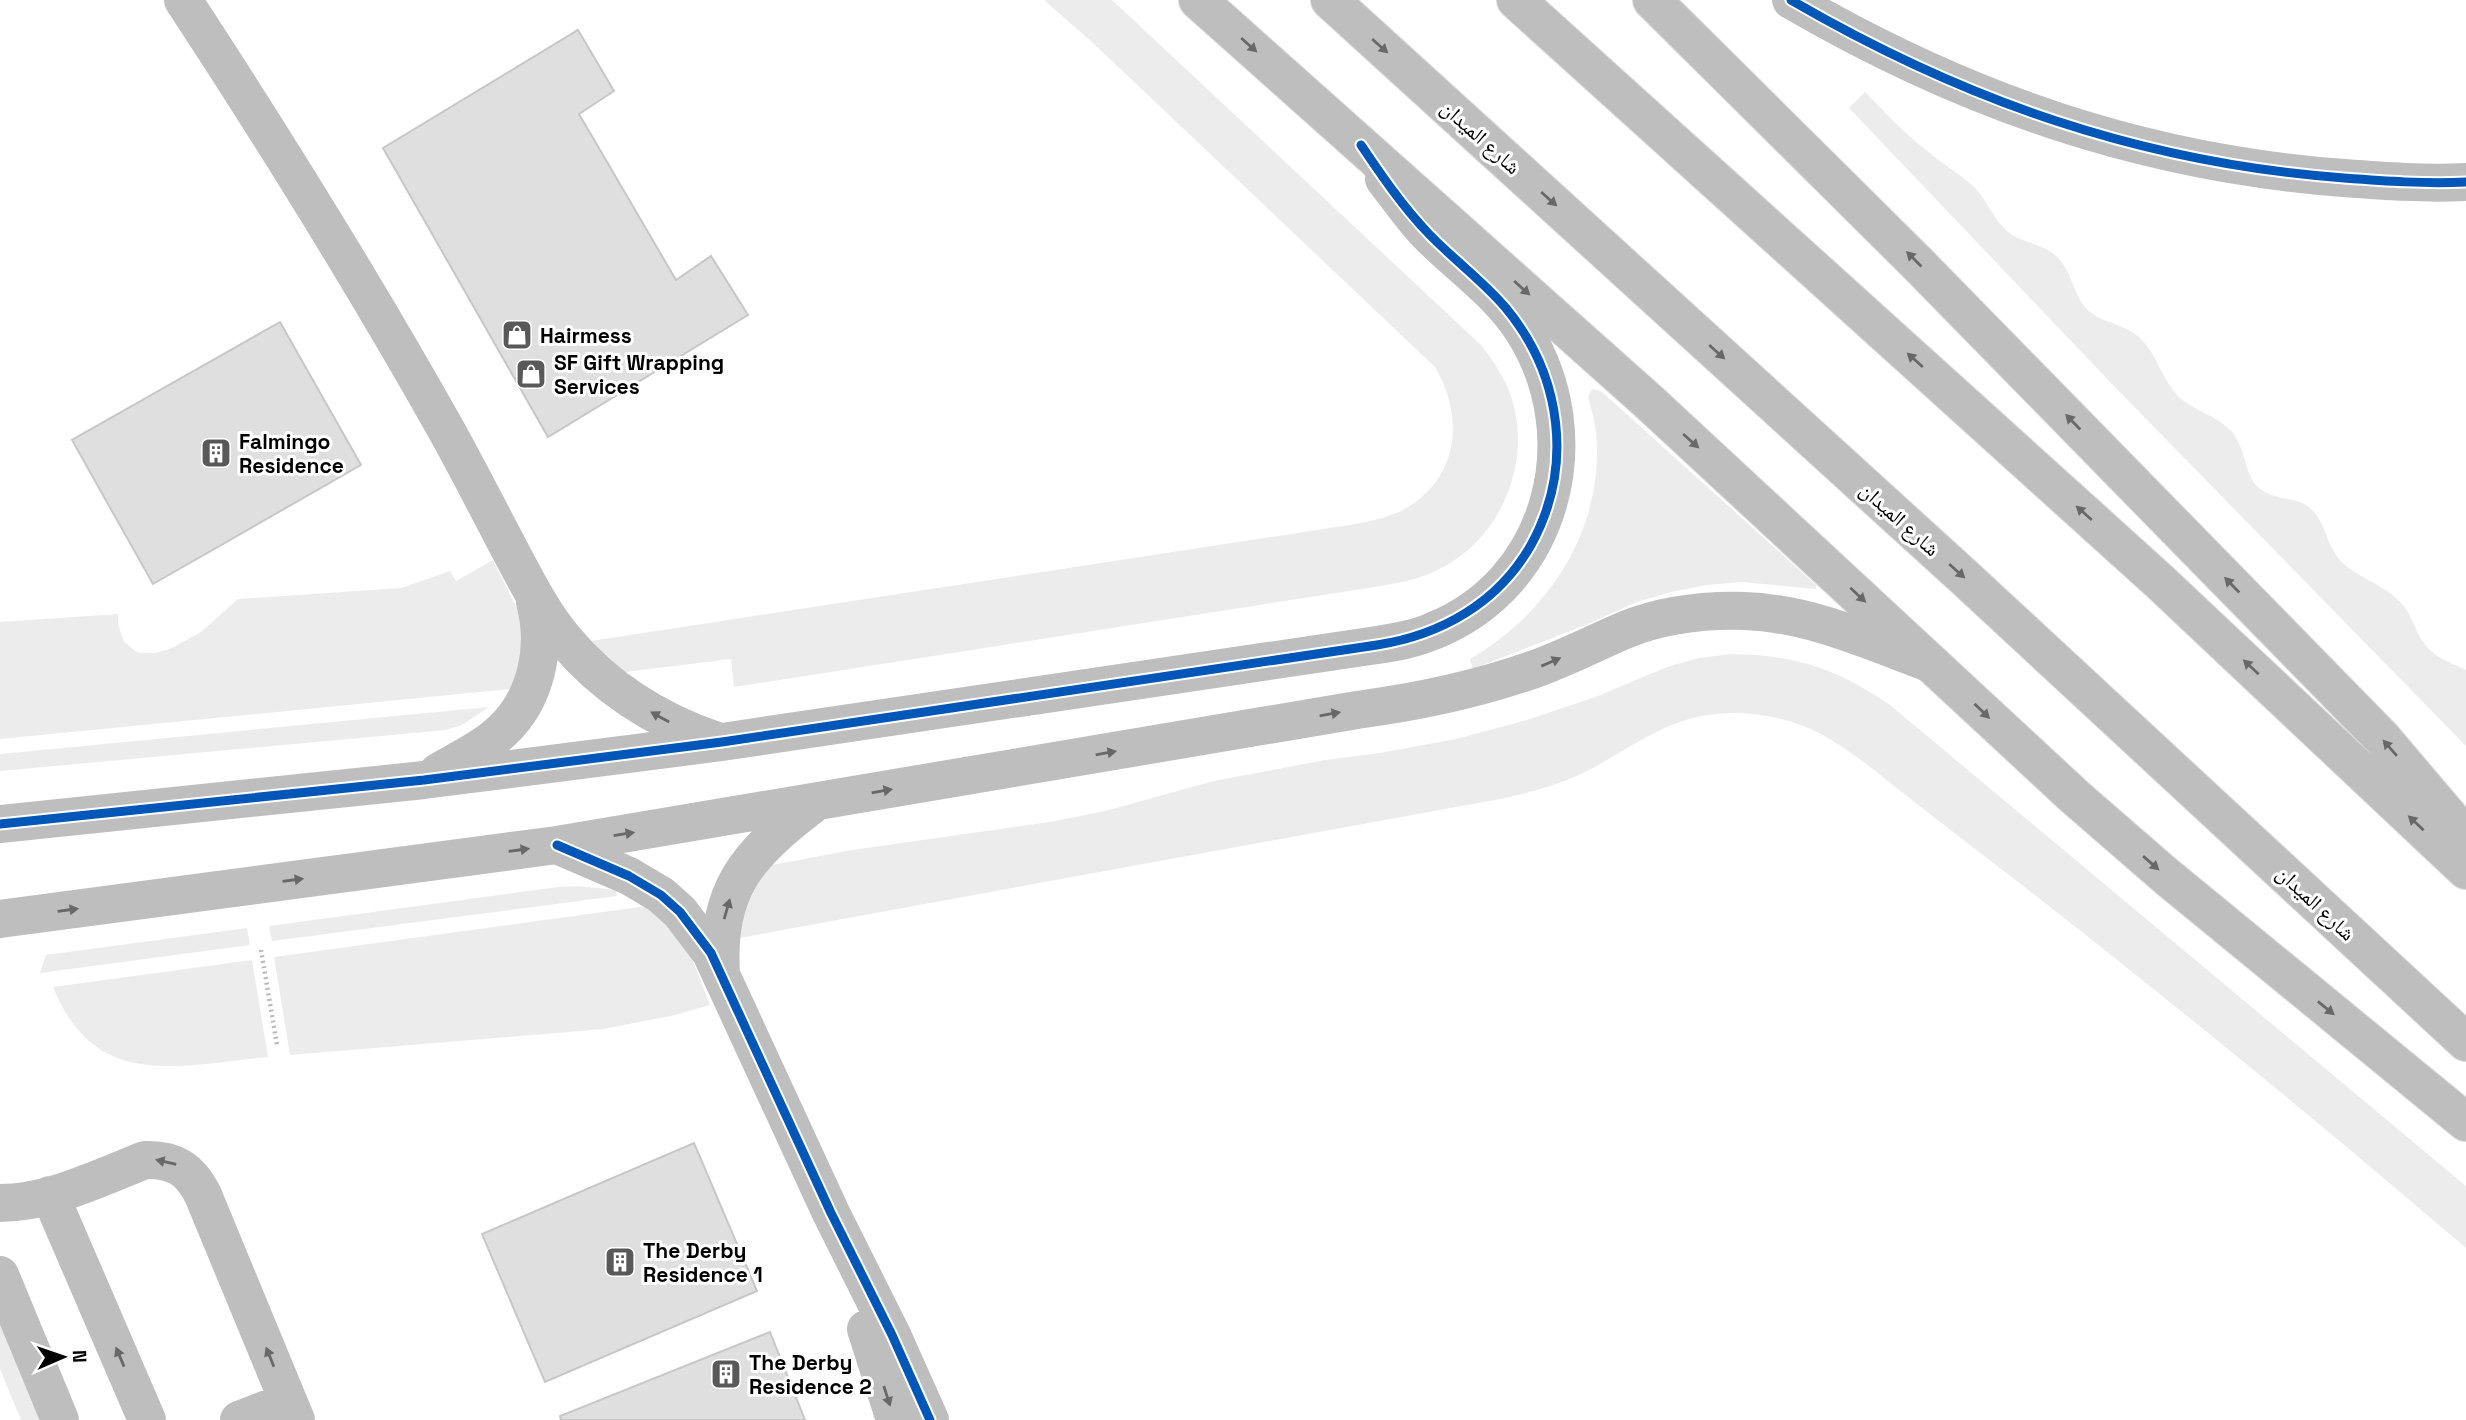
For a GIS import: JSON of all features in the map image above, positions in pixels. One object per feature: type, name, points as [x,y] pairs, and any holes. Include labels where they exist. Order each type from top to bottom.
[{"type":"street","points":[[183,0],[262,121],[357,276],[448,433],[533,593],[565,640],[604,680],[657,717],[722,743]]},
{"type":"street","points":[[1198,0],[1639,393],[2054,778],[2166,876],[2466,1122]]},
{"type":"street","name":"شارع الميدان","points":[[1329,0],[1964,577],[2466,1042]]},
{"type":"street","points":[[1516,0],[2159,581],[2466,870]]},
{"type":"street","points":[[1652,0],[1929,275],[2382,738],[2466,837]]},
{"type":"street","points":[[1791,0],[1912,65],[2037,116],[2101,136],[2191,157],[2311,176],[2384,181],[2466,182]]},
{"type":"street","points":[[0,824],[424,780],[722,743],[1406,640],[1434,631],[1485,600],[1507,579],[1525,555],[1550,501],[1556,472],[1556,412],[1537,355],[1522,329],[1504,305],[1413,216],[1361,145]]},
{"type":"street","points":[[424,780],[484,745],[502,731],[518,712],[538,668],[539,618],[533,593]]},
{"type":"street","points":[[0,919],[557,845],[1343,712],[1417,702],[1534,670],[1627,629],[1665,618],[1705,612],[1745,611],[1785,615],[1824,625],[1933,664]]},
{"type":"street","points":[[722,976],[722,928],[736,883],[763,844],[815,803]]},
{"type":"street","points":[[557,845],[629,876],[661,895],[680,912],[711,953],[930,1420]]},
{"type":"street","points":[[0,1203],[51,1195],[145,1160],[159,1159],[186,1170],[203,1195],[292,1410],[239,1420]]},
{"type":"street","points":[[51,1195],[147,1420]]},
{"type":"street","points":[[831,1213],[895,1420]]},
{"type":"street","points":[[0,1275],[60,1420]]},
{"type":"path","points":[[261,950],[277,1045]]},
{"type":"shaded area","points":[[1044,0],[1112,0],[1481,345],[1507,386],[1515,413],[1518,440],[1508,494],[1495,518],[1478,540],[1458,558],[1427,574],[1387,585],[734,687],[731,659],[617,673],[591,641],[1356,524],[1399,512],[1419,500],[1434,484],[1451,448],[1453,428],[1445,387],[1435,367],[1093,43]]},
{"type":"shaded area","points":[[1865,92],[1910,137],[1976,189],[2007,231],[2054,254],[2066,268],[2080,299],[2090,312],[2141,339],[2178,396],[2231,431],[2240,445],[2253,482],[2265,492],[2308,506],[2318,517],[2339,559],[2399,601],[2407,610],[2423,642],[2432,652],[2466,670],[2466,746],[2111,383],[1849,108]]},
{"type":"shaded area","points":[[1592,389],[1601,391],[1816,585],[1816,589],[1742,582],[1671,592],[1637,602],[1473,669],[1470,659],[1524,618],[1547,592],[1566,564],[1581,534],[1591,502],[1596,468],[1595,428],[1588,397]]},
{"type":"shaded area","points":[[493,560],[522,619],[525,656],[511,689],[0,739],[0,622],[118,614],[124,642],[138,653],[156,653],[172,648],[201,632],[238,599],[401,588],[450,571],[456,581]]},
{"type":"shaded area","points":[[1732,654],[1776,657],[1815,666],[1852,682],[1890,705],[2466,1186],[2466,1248],[2185,1014],[1861,760],[1817,732],[1786,720],[1753,714],[1712,714],[1677,723],[1576,776],[1505,798],[739,938],[740,918],[767,866],[852,850],[1050,822],[1105,811],[1214,781],[1456,739],[1527,720],[1598,696],[1667,667],[1699,658]]},
{"type":"shaded area","points":[[489,707],[462,725],[446,730],[0,771],[0,754]]},
{"type":"shaded area","points":[[558,887],[616,890],[617,896],[272,941],[269,926]]},
{"type":"shaded area","points":[[654,905],[689,951],[710,1005],[604,1029],[290,1055],[274,957]]},
{"type":"shaded area","points":[[247,928],[250,945],[40,973],[46,955]]},
{"type":"shaded area","points":[[252,960],[268,1057],[171,1066],[142,1064],[116,1057],[92,1043],[71,1020],[53,987]]},
{"type":"shaded area","points":[[0,1322],[42,1420],[21,1420],[0,1369]]},
{"type":"building","points":[[578,30],[614,91],[579,114],[676,280],[711,256],[748,315],[548,437],[383,148]]},
{"type":"building","name":"Falmingo Residence","points":[[280,322],[361,465],[153,584],[72,440]]},
{"type":"building","name":"The Derby Residence 1","points":[[694,1143],[757,1291],[545,1382],[482,1234]]},
{"type":"building","name":"The Derby Residence 2","points":[[770,1332],[805,1420],[561,1420],[560,1416]]},
{"type":"cycle path","points":[[1791,0],[1856,36],[1989,97],[2126,142],[2269,170],[2389,181],[2466,182]]},
{"type":"cycle path","points":[[0,824],[424,780],[722,742],[1377,645],[1401,640],[1445,624],[1466,613],[1502,584],[1531,545],[1545,515],[1553,484],[1557,453],[1556,422],[1550,392],[1539,362],[1505,307],[1419,224],[1361,145]]},
{"type":"cycle path","points":[[557,845],[629,876],[661,895],[680,912],[711,953],[930,1420]]},
{"type":"place","name":"Hairmess","points":[[517,335]]},
{"type":"place","name":"SF Gift Wrapping Services","points":[[531,374]]},
{"type":"place","name":"Falmingo Residence","points":[[216,453]]},
{"type":"place","name":"The Derby Residence 1","points":[[620,1262]]},
{"type":"place","name":"The Derby Residence 2","points":[[726,1374]]}]
